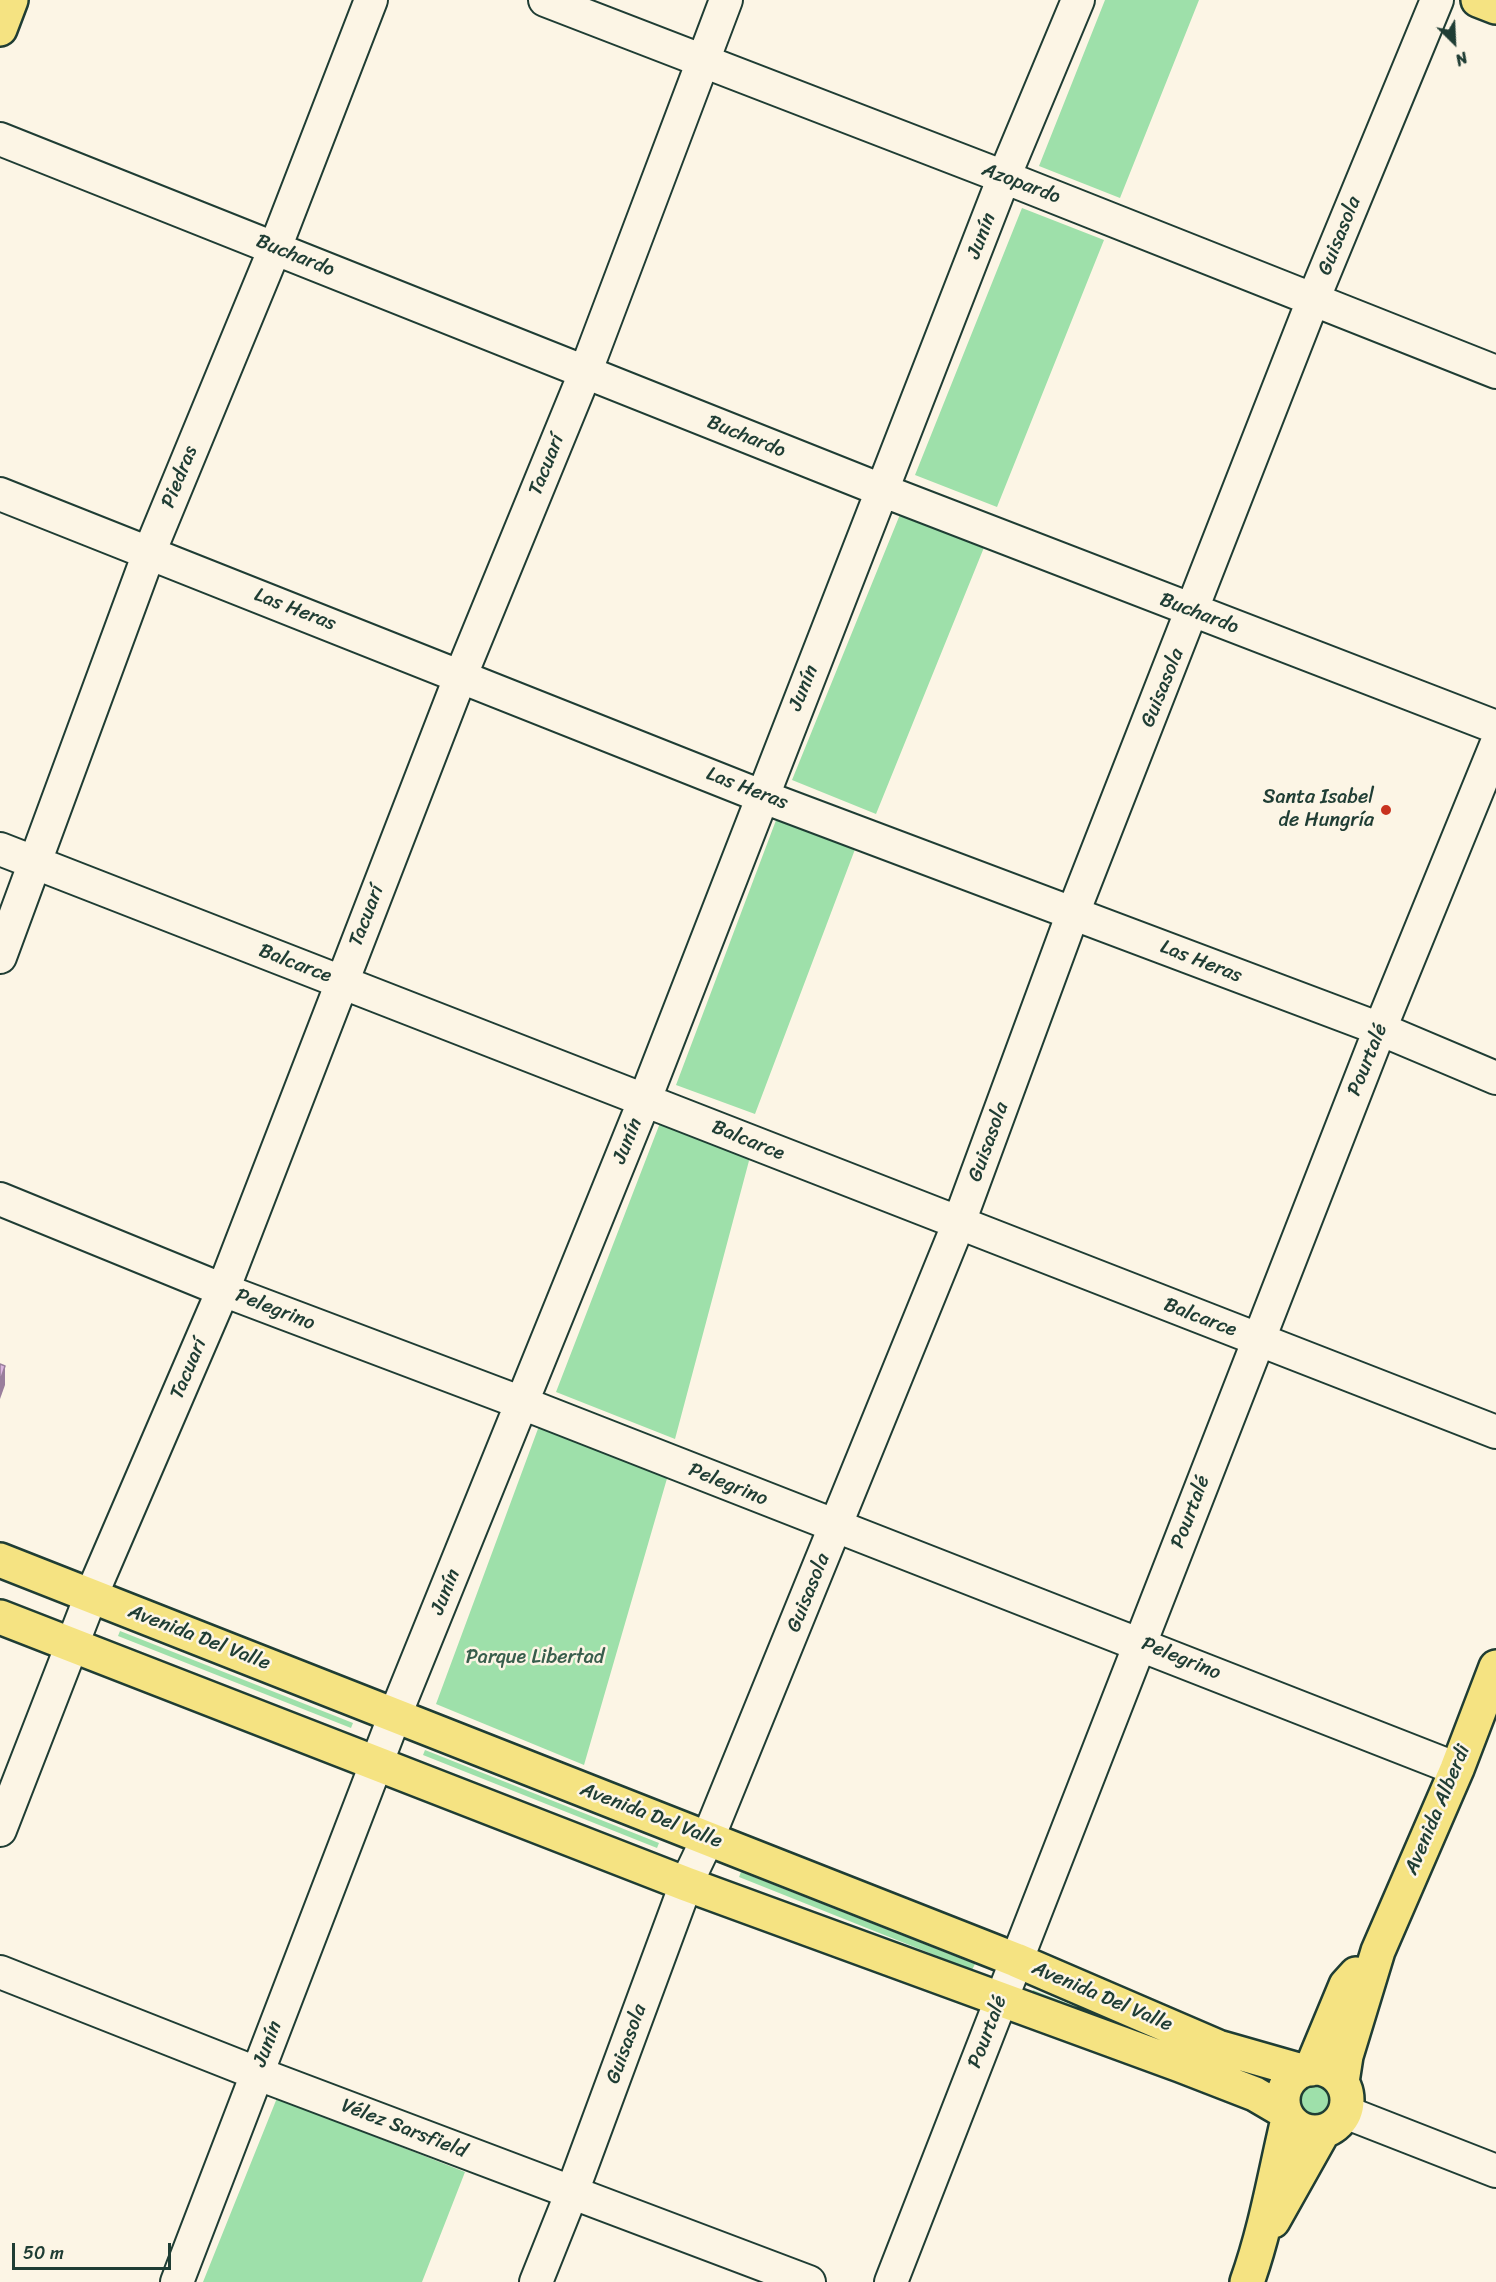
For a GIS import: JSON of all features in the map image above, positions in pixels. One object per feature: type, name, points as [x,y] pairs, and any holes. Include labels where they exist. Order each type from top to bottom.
[{"type":"main road","points":[[0,29],[11,0]]},
{"type":"main road","points":[[1478,0],[1496,7]]},
{"type":"main road","name":"Avenida Del Valle","points":[[0,1560],[1016,1960],[1218,2047],[1306,2070]]},
{"type":"main road","name":"Avenida Del Valle","points":[[0,1617],[686,1884],[1226,2082],[1255,2094],[1286,2115]]},
{"type":"main road","name":"Avenida Alberdi","points":[[1263,2235],[1284,2206],[1337,2109],[1346,2055],[1378,1951],[1457,1768],[1496,1667]]},
{"type":"main road","name":"Avenida Alberdi","points":[[1306,2070],[1346,1985],[1378,1951]]},
{"type":"main road","points":[[1306,2070],[1326,2070],[1337,2109],[1302,2130],[1286,2115],[1283,2093],[1287,2083],[1306,2070]]},
{"type":"main road","name":"Avenida Alberdi","points":[[1247,2282],[1263,2235],[1286,2115]]},
{"type":"street","name":"Piedras","points":[[0,957],[149,553],[274,248],[371,0]]},
{"type":"street","name":"Azopardo","points":[[545,0],[1004,177],[1496,372]]},
{"type":"street","name":"Tacuarí","points":[[0,1830],[91,1596],[223,1290],[461,675],[585,373],[726,0]]},
{"type":"street","name":"Junín","points":[[177,2282],[396,1715],[645,1099],[761,796],[884,491],[1004,177],[1078,0]]},
{"type":"street","name":"Guisasola","points":[[536,2282],[572,2192],[686,1884],[708,1838],[958,1225],[1073,913],[1193,612],[1313,300],[1437,0]]},
{"type":"street","name":"Buchardo","points":[[0,139],[884,491],[1496,727]]},
{"type":"street","name":"Las Heras","points":[[0,494],[461,675],[761,796],[1380,1029],[1496,1078]]},
{"type":"street","name":"Pourtalé","points":[[891,2282],[1380,1029],[1496,745]]},
{"type":"street","name":"Balcarce","points":[[0,849],[645,1099],[958,1225],[1496,1432]]},
{"type":"street","name":"Pelegrino","points":[[0,1199],[223,1290],[522,1403],[1457,1768]]},
{"type":"street","name":"Vélez Sarsfield","points":[[0,1972],[256,2073],[809,2282]]},
{"type":"street","points":[[1337,2109],[1496,2171]]},
{"type":"green space","points":[[1105,0],[1199,0],[1120,198],[1039,166]]},
{"type":"green space","points":[[1022,208],[1104,240],[997,507],[915,475]]},
{"type":"green space","points":[[901,512],[985,545],[876,814],[792,780]]},
{"type":"green space","points":[[778,815],[857,844],[755,1114],[676,1085]]},
{"type":"green space","points":[[660,1123],[750,1157],[675,1439],[556,1392]]},
{"type":"green space","name":"Parque Libertad","points":[[539,1426],[668,1475],[584,1765],[436,1704]]},
{"type":"green space","points":[[120,1631],[353,1723],[351,1728],[118,1636]]},
{"type":"green space","points":[[425,1750],[659,1843],[657,1848],[423,1755]]},
{"type":"green space","points":[[741,1872],[975,1964],[972,1970],[739,1877]]},
{"type":"green space","points":[[1033,1990],[1240,2070],[1276,2073],[1266,2098],[1031,1994]]},
{"type":"green space","points":[[1315,2082],[1329,2088],[1335,2102],[1329,2116],[1315,2122],[1301,2116],[1295,2102],[1301,2088]]},
{"type":"green space","points":[[277,2098],[465,2172],[422,2282],[203,2282]]},
{"type":"building","points":[[0,1364],[5,1366],[0,1381]]},
{"type":"place","name":"Santa Isabel de Hungría","points":[[1386,810]]}]
